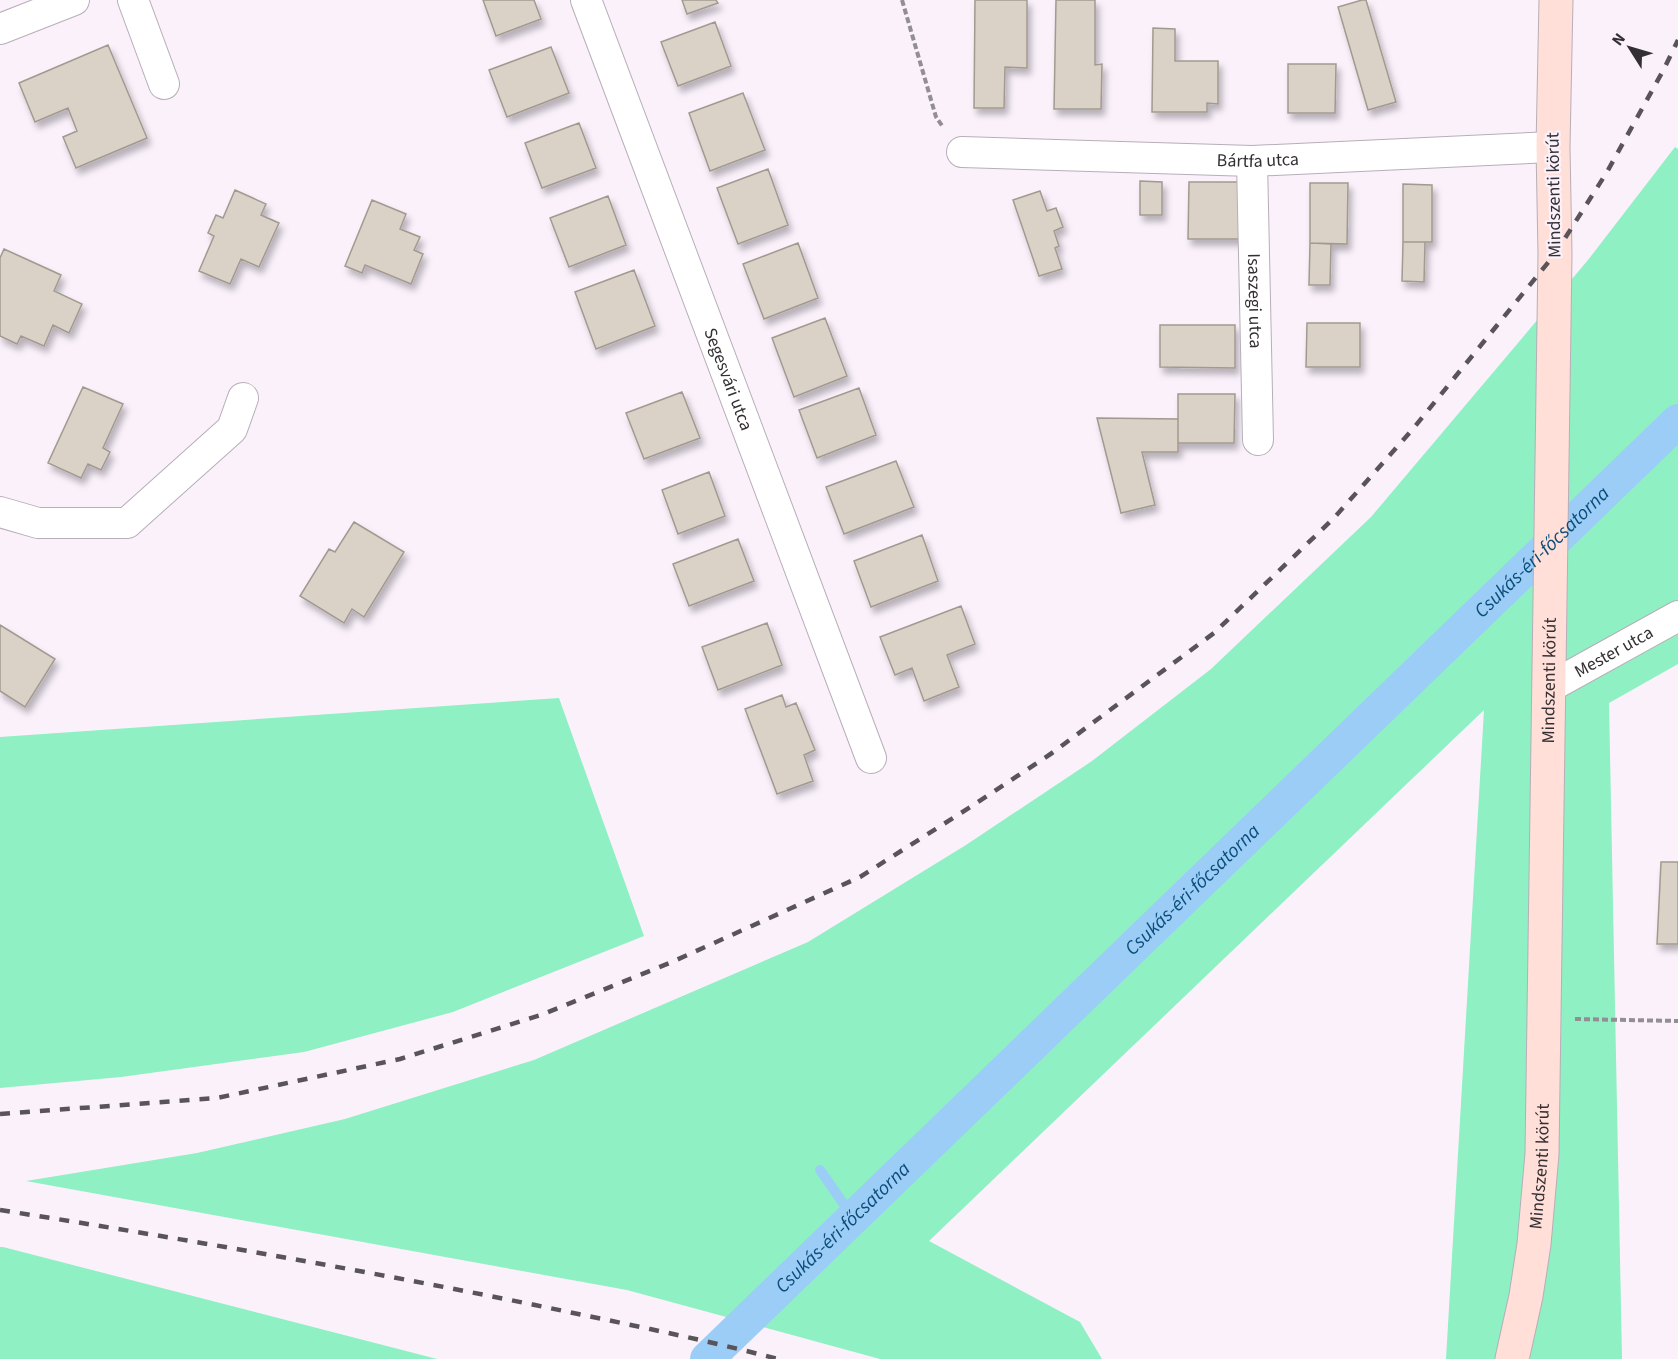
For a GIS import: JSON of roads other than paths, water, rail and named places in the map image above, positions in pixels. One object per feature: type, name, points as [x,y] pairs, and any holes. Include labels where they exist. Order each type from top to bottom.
[{"type":"street","points":[[0,29],[74,0]]},
{"type":"street","points":[[133,0],[164,84]]},
{"type":"street","name":"Segesvári utca","points":[[586,0],[871,758]]},
{"type":"street","name":"Mindszenti körút","points":[[1512,1359],[1526,1296],[1534,1244],[1542,1154],[1551,597],[1556,0]]},
{"type":"street","name":"Bártfa utca","points":[[962,152],[1252,161],[1553,147]]},
{"type":"street","name":"Isaszegi utca","points":[[1252,161],[1258,440]]},
{"type":"street","points":[[0,512],[38,523],[127,523],[232,429],[243,398]]},
{"type":"street","name":"Mester utca","points":[[1548,687],[1678,616]]},
{"type":"waterway","name":"Csukás-éri-főcsatorna","points":[[707,1359],[1678,421]]},
{"type":"waterway","points":[[820,1170],[855,1216]]},
{"type":"railway","points":[[0,1114],[217,1098],[400,1059],[541,1015],[672,962],[860,877],[972,806],[1052,753],[1214,633],[1334,518],[1412,430],[1555,254],[1607,172],[1678,40]]},
{"type":"railway","points":[[0,1210],[401,1279],[657,1330],[778,1359]]}]
